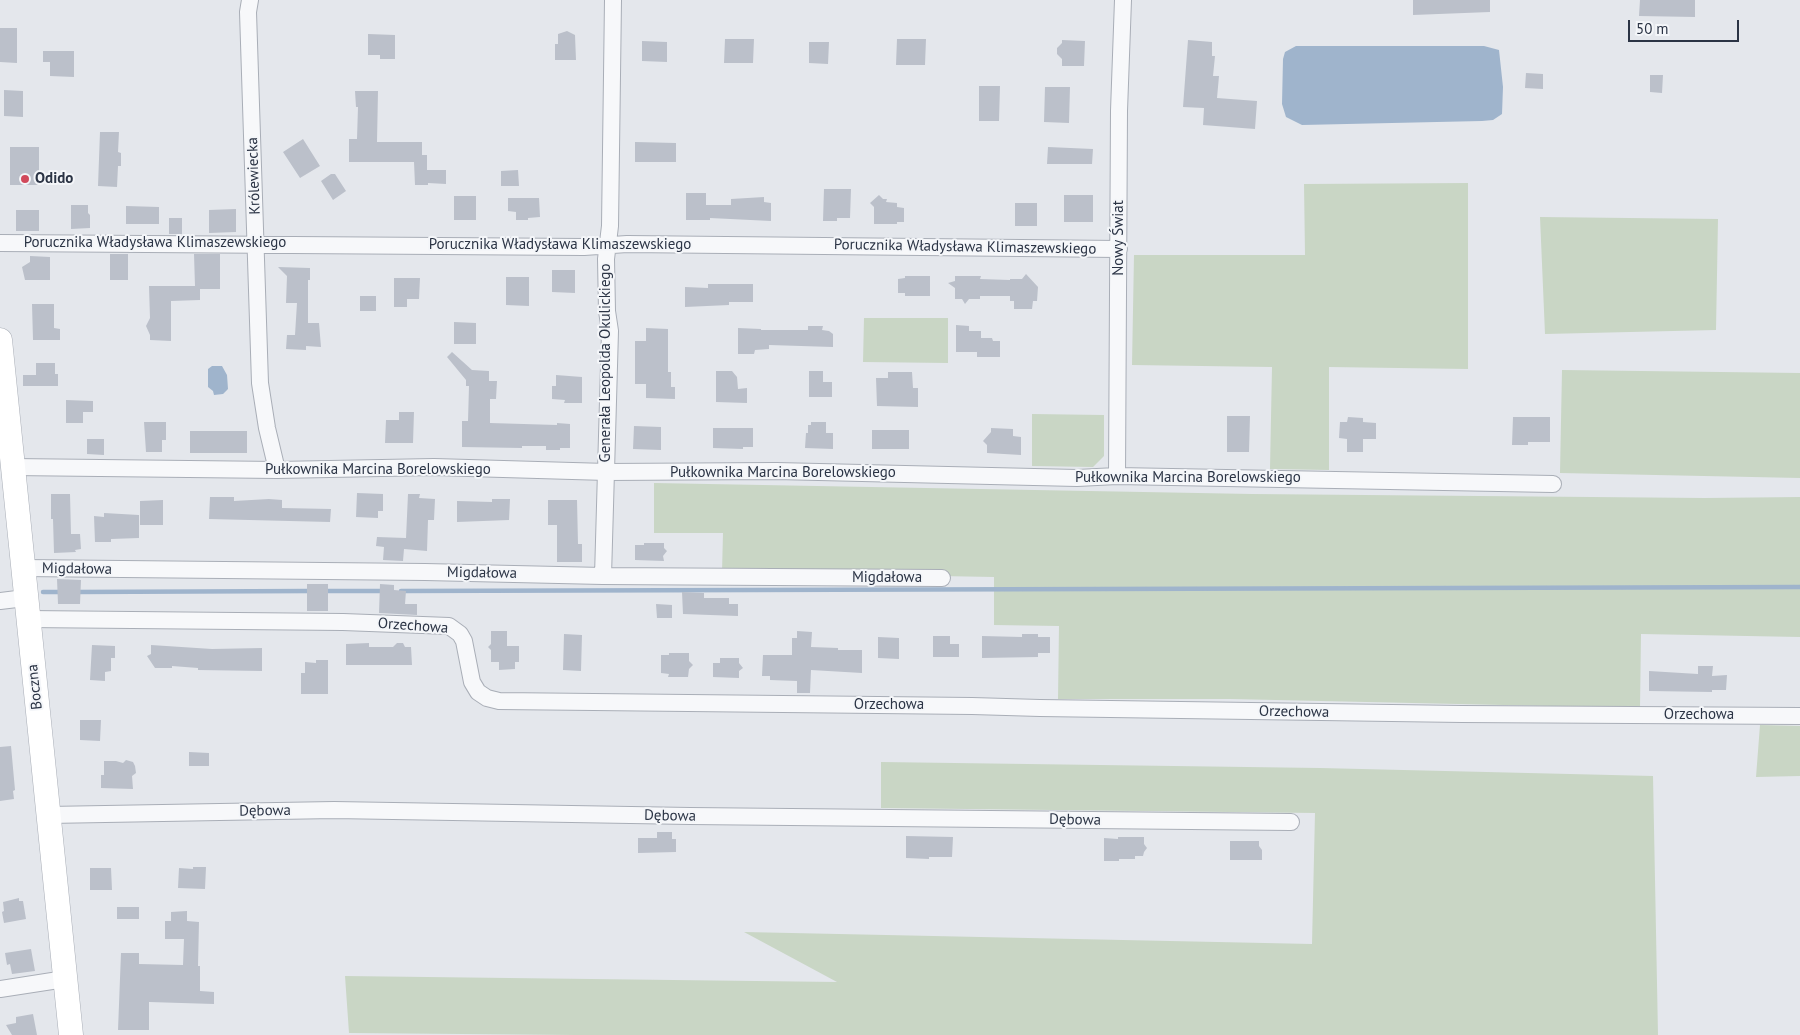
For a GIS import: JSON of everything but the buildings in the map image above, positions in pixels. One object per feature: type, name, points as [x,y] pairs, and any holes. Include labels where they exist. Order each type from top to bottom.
[{"type":"street","name":"Królewiecka","points":[[250,0],[248,12],[260,383],[267,428],[277,470]]},
{"type":"street","name":"Generała Leopolda Okulickiego","points":[[603,576],[610,331],[607,312],[607,245],[610,226],[612,0]]},
{"type":"street","name":"Nowy Świat","points":[[1117,476],[1119,111],[1123,0]]},
{"type":"street","name":"Porucznika Władysława Klimaszewskiego","points":[[0,242],[1119,249]]},
{"type":"street","name":"Boczna","points":[[0,340],[71,1035]]},
{"type":"street","name":"Pułkownika Marcina Borelowskiego","points":[[12,467],[277,470],[434,467],[607,472],[776,471],[1077,478],[1117,476],[1553,484]]},
{"type":"street","name":"Migdałowa","points":[[22,568],[425,572],[603,576],[942,578]]},
{"type":"street","points":[[0,601],[26,608]]},
{"type":"street","name":"Orzechowa","points":[[26,608],[449,626],[460,634],[464,641],[472,682],[478,692],[487,698],[499,701],[1472,714],[1800,716]]},
{"type":"street","name":"Dębowa","points":[[48,814],[334,810],[690,816],[1291,822]]},
{"type":"street","points":[[0,989],[65,979]]},
{"type":"green space","points":[[1468,183],[1468,369],[1329,367],[1329,470],[1270,469],[1272,367],[1132,365],[1134,255],[1305,255],[1304,184]]},
{"type":"green space","points":[[1540,217],[1718,219],[1716,330],[1545,334]]},
{"type":"green space","points":[[864,318],[948,318],[948,363],[863,362]]},
{"type":"green space","points":[[1562,370],[1800,373],[1800,478],[1560,473]]},
{"type":"green space","points":[[1032,414],[1104,415],[1104,456],[1093,467],[1032,466]]},
{"type":"green space","points":[[654,483],[1252,494],[1705,498],[1800,497],[1800,637],[1641,634],[1640,708],[1230,699],[1058,699],[1059,626],[994,625],[994,577],[722,572],[723,533],[654,533]]},
{"type":"green space","points":[[1760,725],[1800,726],[1800,776],[1756,777]]},
{"type":"green space","points":[[881,762],[1320,768],[1653,776],[1658,1035],[575,1035],[349,1033],[345,976],[837,982],[744,932],[1312,944],[1315,813],[881,808]]},
{"type":"water","points":[[1296,46],[1484,46],[1499,50],[1503,87],[1502,114],[1493,120],[1482,121],[1302,125],[1286,117],[1282,104],[1283,59],[1285,52]]},
{"type":"water","points":[[212,366],[222,366],[227,375],[228,389],[223,394],[214,395],[213,391],[208,387],[208,369]]},
{"type":"waterway","points":[[401,591],[1800,587]]},
{"type":"waterway","points":[[76,592],[311,591]]},
{"type":"waterway","points":[[324,591],[384,591]]},
{"type":"waterway","points":[[43,592],[64,592]]},
{"type":"place","name":"Odido","points":[[25,179]]}]
